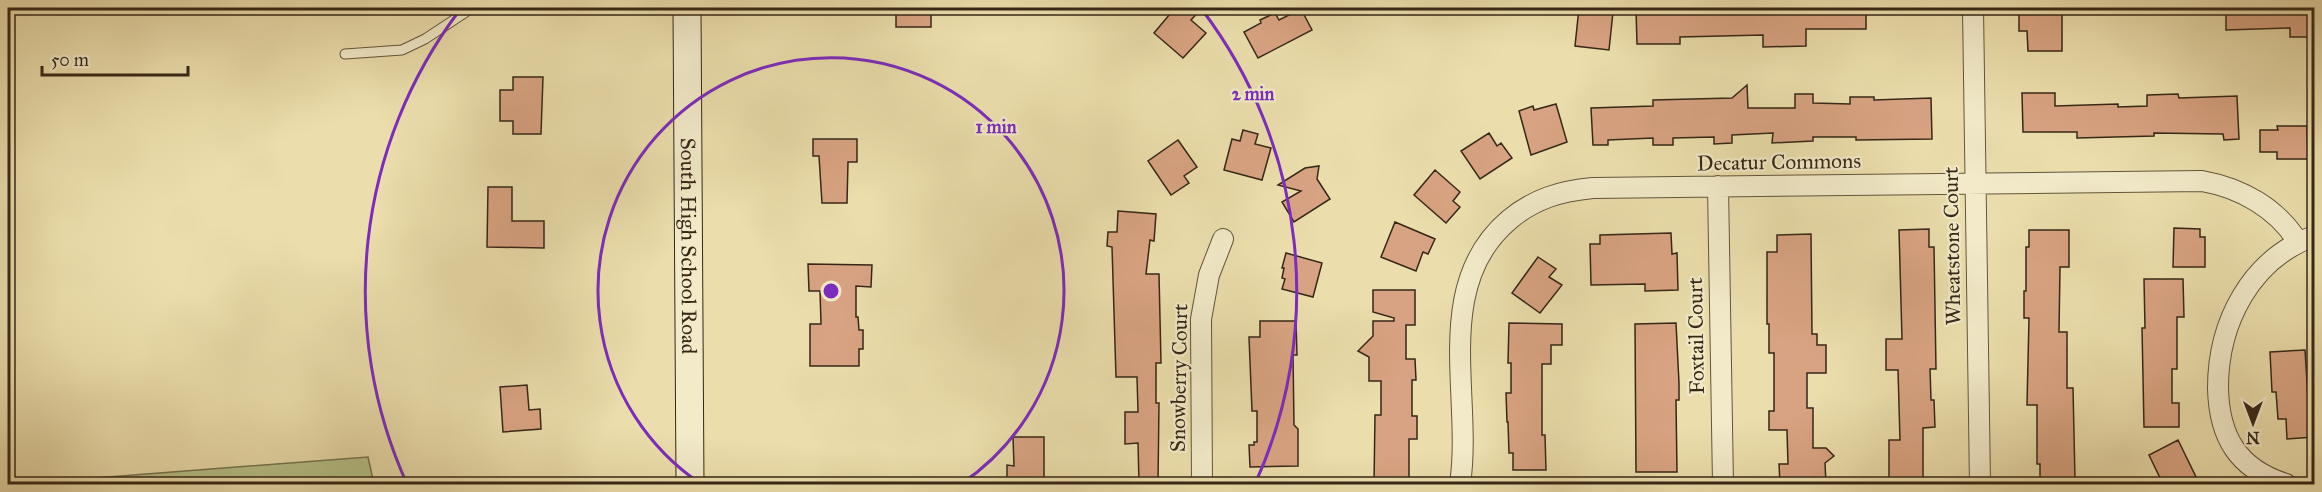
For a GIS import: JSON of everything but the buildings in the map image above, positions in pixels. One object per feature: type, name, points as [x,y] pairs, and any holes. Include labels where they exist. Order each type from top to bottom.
[{"type":"main road","name":"South High School Road","points":[[687,8],[690,484]]},
{"type":"street","name":"Wheatstone Court","points":[[1973,8],[1980,484]]},
{"type":"street","name":"Decatur Commons","points":[[1460,484],[1462,304],[1472,269],[1492,237],[1527,206],[1568,191],[1593,188],[2184,181],[2220,184],[2237,190],[2261,204],[2306,239]]},
{"type":"street","name":"Foxtail Court","points":[[1718,186],[1723,484]]},
{"type":"street","name":"Snowberry Court","points":[[1202,484],[1201,319],[1209,275],[1223,239]]},
{"type":"street","points":[[2286,484],[2255,470],[2241,459],[2231,444],[2221,418],[2218,371],[2223,340],[2238,301],[2258,274],[2277,256],[2306,239]]},
{"type":"lane","points":[[345,54],[402,50],[425,39],[471,8]]},
{"type":"green space","points":[[368,457],[374,484],[17,484]]}]
